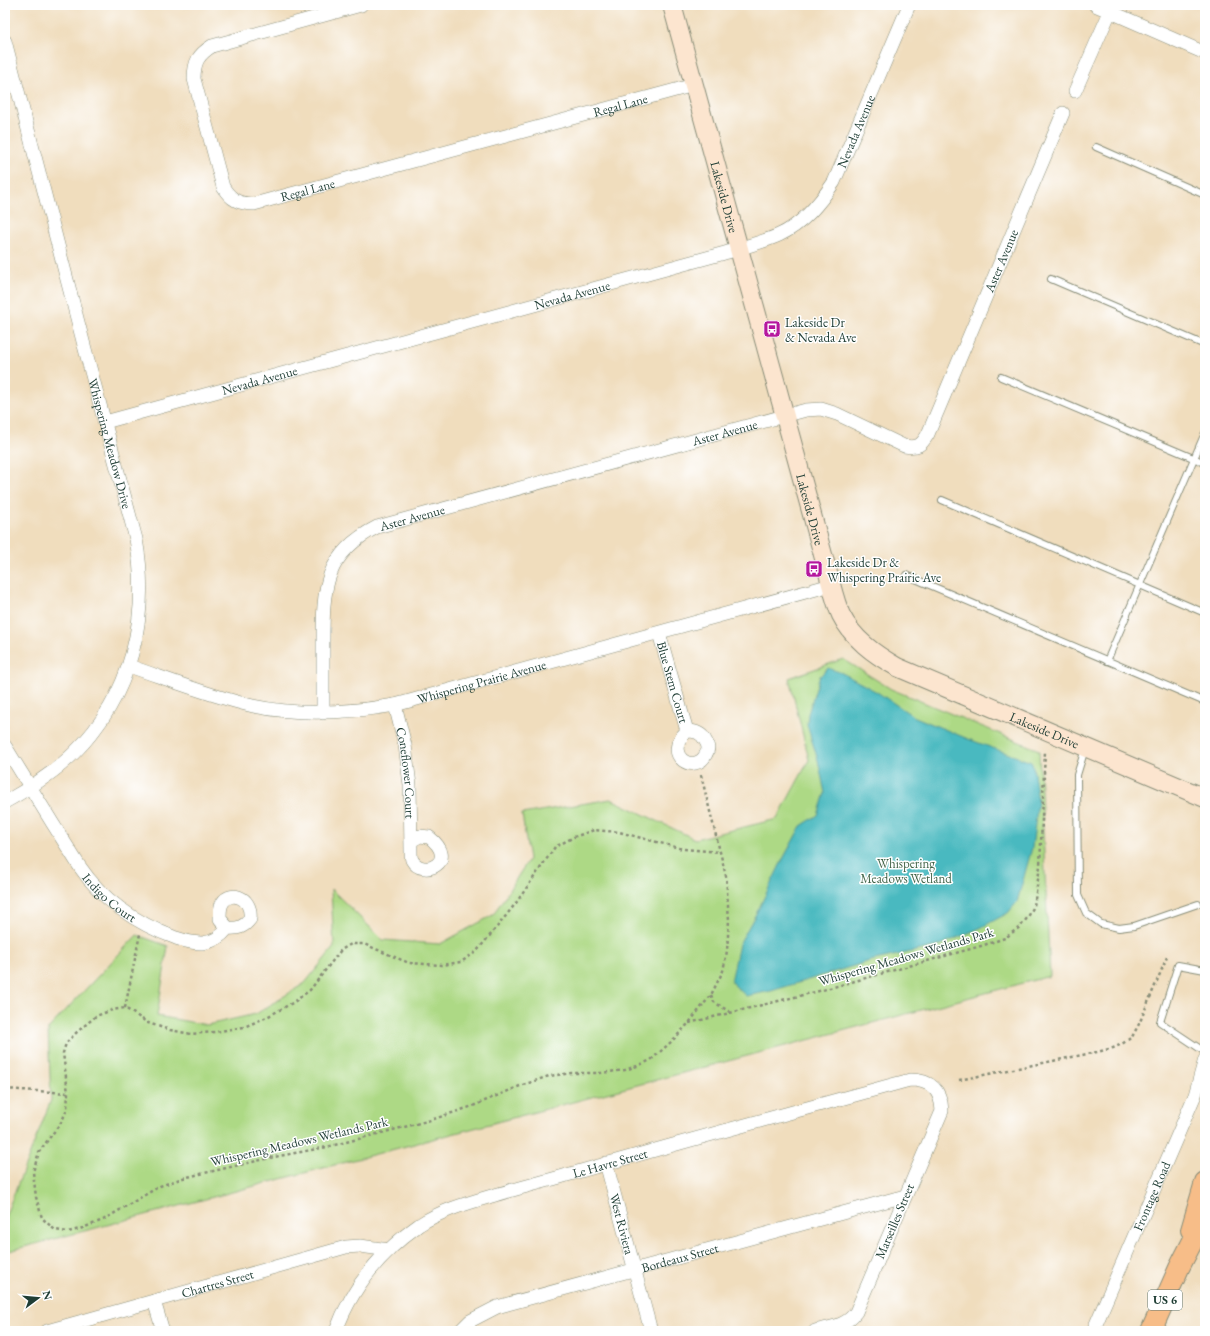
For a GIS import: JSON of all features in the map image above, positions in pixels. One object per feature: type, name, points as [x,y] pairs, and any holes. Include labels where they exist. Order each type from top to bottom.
[{"type":"main road","name":"US 6","points":[[1179,1268],[1205,1182]]},
{"type":"main road","name":"US 6","points":[[1152,1331],[1179,1268],[1205,1217]]},
{"type":"street","name":"Regal Lane","points":[[361,5],[212,46],[197,58],[194,68],[194,79],[223,187],[227,194],[235,201],[244,204],[254,204],[694,85]]},
{"type":"street","name":"Lakeside Drive","points":[[672,5],[831,585],[841,614],[849,628],[861,642],[878,656],[897,668],[1205,798]]},
{"type":"street","name":"Nevada Avenue","points":[[105,422],[739,248],[779,235],[807,215],[822,200],[834,182],[909,5]]},
{"type":"street","points":[[1095,5],[1111,8],[1205,54]]},
{"type":"street","points":[[1075,91],[1111,8]]},
{"type":"street","name":"Whispering Meadow Drive","points":[[5,40],[136,539],[140,561],[142,590],[137,636],[129,666],[109,708],[91,734],[75,752],[56,769],[30,788],[5,802]]},
{"type":"street","name":"Aster Avenue","points":[[323,713],[323,607],[325,589],[331,572],[338,559],[350,545],[364,534],[377,527],[806,410],[821,408],[837,414],[904,446],[912,447],[922,444],[928,434],[1063,113]]},
{"type":"street","name":"Whispering Prairie Avenue","points":[[129,666],[219,697],[254,706],[288,711],[323,713],[363,710],[395,705],[831,585]]},
{"type":"street","name":"Blue Stem Court","points":[[659,633],[686,731]]},
{"type":"street","name":"Coneflower Court","points":[[395,705],[405,745],[410,785],[411,841]]},
{"type":"street","name":"Indigo Court","points":[[5,746],[81,868],[96,887],[114,905],[156,931],[195,943],[205,943],[215,940],[228,928]]},
{"type":"street","name":"Frontage Road","points":[[1093,1331],[1195,1095],[1205,1059]]},
{"type":"street","name":"Le Havre Street","points":[[336,1331],[350,1299],[374,1264],[420,1225],[450,1209],[606,1163],[910,1080],[919,1080],[927,1083],[935,1089]]},
{"type":"street","name":"Marseilles Street","points":[[815,1331],[842,1324],[851,1319],[856,1312],[942,1111],[939,1093],[935,1089]]},
{"type":"street","name":"West Riviera","points":[[606,1163],[651,1331]]},
{"type":"street","name":"Bordeaux Street","points":[[460,1331],[470,1320],[497,1307],[905,1196]]},
{"type":"street","name":"Chartres Street","points":[[47,1331],[346,1247],[360,1246],[389,1250]]},
{"type":"street","points":[[154,1301],[163,1331]]},
{"type":"lane","points":[[1096,147],[1205,195]]},
{"type":"lane","points":[[1051,279],[1205,345]]},
{"type":"lane","points":[[1001,377],[1205,463]]},
{"type":"lane","points":[[1107,661],[1205,433]]},
{"type":"lane","points":[[942,500],[1205,613]]},
{"type":"lane","points":[[906,575],[1205,702]]},
{"type":"lane","points":[[1085,748],[1077,775],[1078,895],[1086,913],[1101,924],[1119,928],[1134,926],[1198,904]]},
{"type":"lane","points":[[1205,970],[1178,965],[1160,1022],[1205,1052]]},
{"type":"path","name":"Whispering Meadows Wetlands Park","points":[[688,1024],[730,1012],[819,991],[981,946],[1005,938],[1020,927],[1034,906],[1040,866],[1045,751]]},
{"type":"path","name":"Whispering Meadows Wetlands Park","points":[[125,1008],[112,1010],[96,1016],[66,1043],[63,1053],[68,1093],[67,1108],[62,1121],[39,1152],[33,1172],[36,1197],[42,1218],[55,1230],[68,1232],[103,1220],[160,1186],[183,1178],[274,1157],[327,1147],[431,1120],[474,1106],[520,1086],[549,1076],[572,1073],[601,1073],[625,1070],[637,1066],[651,1060],[688,1024],[711,995],[723,972],[727,951],[729,920],[726,876],[701,775]]},
{"type":"path","points":[[142,923],[125,1008],[148,1023],[170,1030],[190,1034],[215,1032],[244,1027],[267,1017],[294,1002],[310,990],[342,950],[351,944],[364,944],[409,963],[442,965],[461,962],[476,952],[497,927],[516,903],[555,847],[574,837],[594,830],[619,832],[683,849],[719,852]]},
{"type":"path","points":[[959,1080],[1105,1050],[1122,1044],[1132,1037],[1140,1024],[1167,957]]},
{"type":"path","points":[[711,995],[714,1002],[730,1012]]},
{"type":"path","points":[[5,1089],[68,1093]]},
{"type":"green space","name":"Whispering Meadows Wetland","points":[[843,659],[891,689],[1039,750],[1050,976],[5,1252],[5,1217],[51,1100],[48,1029],[137,935],[168,946],[157,1016],[207,1025],[256,1014],[305,983],[334,947],[331,889],[383,940],[440,944],[493,915],[529,859],[522,814],[611,799],[695,839],[777,819],[809,760],[789,678]]},
{"type":"water","points":[[828,668],[842,673],[877,692],[913,716],[968,739],[1031,762],[1033,766],[1038,801],[1032,848],[1017,902],[1008,913],[980,928],[938,946],[870,961],[771,991],[746,996],[731,982],[739,944],[801,826],[818,815],[825,793],[818,760],[807,725],[808,714],[820,676]]},
{"type":"place","name":"Lakeside Dr & Nevada Ave","points":[[772,329]]},
{"type":"place","name":"Lakeside Dr & Whispering Prairie Ave","points":[[814,569]]}]
